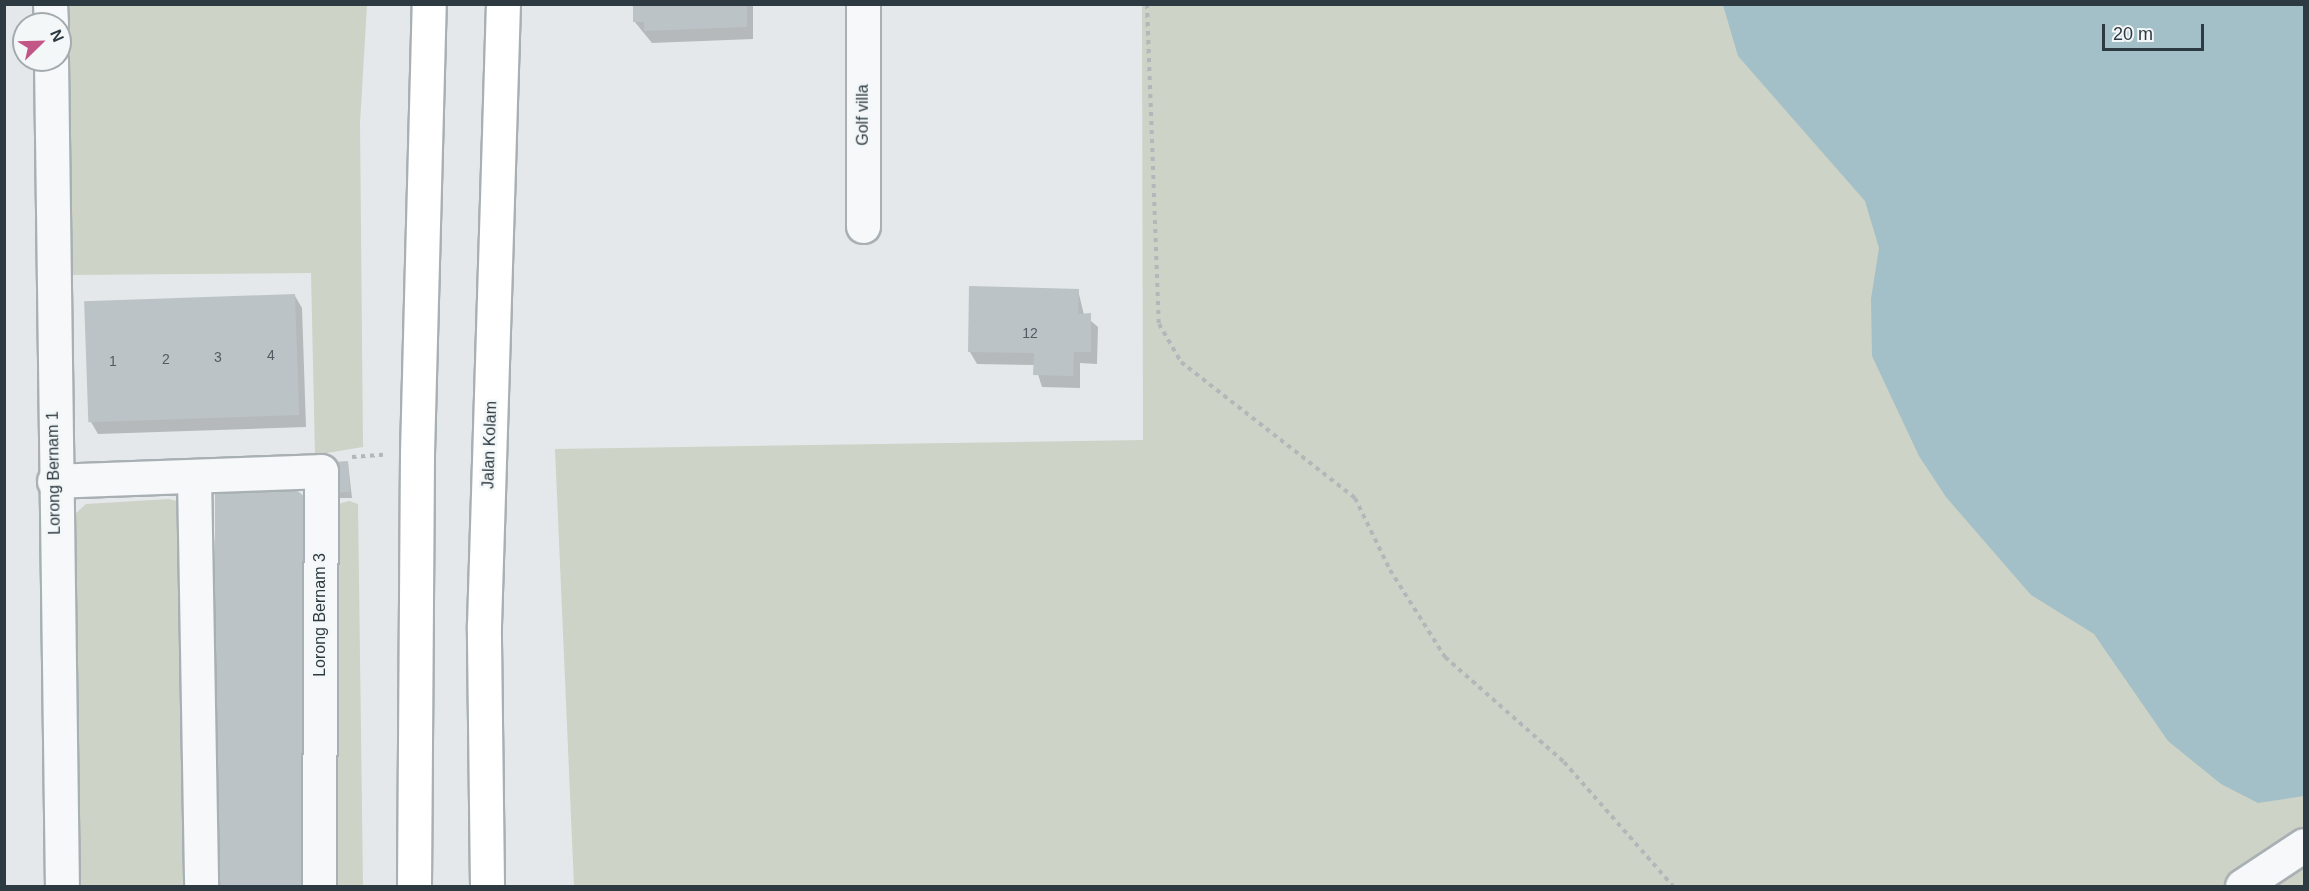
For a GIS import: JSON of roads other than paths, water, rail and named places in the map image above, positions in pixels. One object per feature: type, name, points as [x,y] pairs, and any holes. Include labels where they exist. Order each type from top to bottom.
[{"type":"main road","points":[[414,886],[417,453],[429,4]]},
{"type":"main road","name":"Jalan Kolam","points":[[487,886],[484,625],[503,4]]},
{"type":"street","name":"Golf villa","points":[[863,4],[863,226]]},
{"type":"street","name":"Lorong Bernam 1","points":[[51,72],[54,481],[62,886]]},
{"type":"street","name":"Lorong Bernam 3","points":[[54,481],[321,471],[319,886]]},
{"type":"street","points":[[194,476],[201,886]]},
{"type":"street","points":[[2242,886],[2304,845]]},
{"type":"water","points":[[1723,5],[2304,5],[2304,796],[2258,803],[2221,784],[2168,741],[2094,634],[2031,595],[1946,497],[1919,456],[1872,356],[1871,299],[1879,248],[1865,201],[1738,56]]}]
